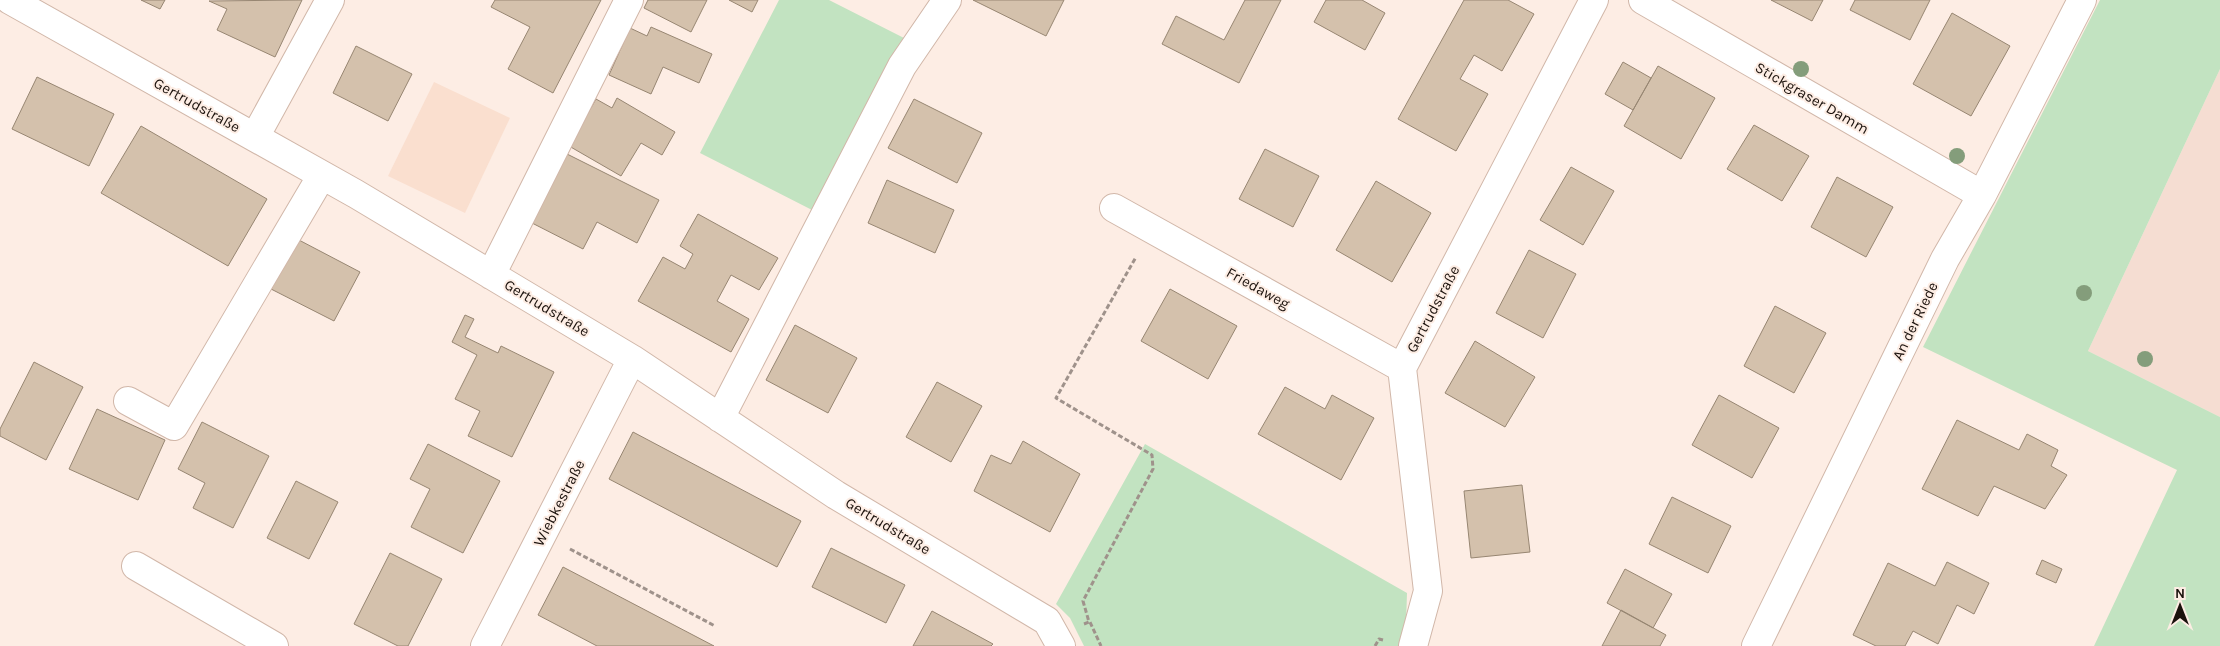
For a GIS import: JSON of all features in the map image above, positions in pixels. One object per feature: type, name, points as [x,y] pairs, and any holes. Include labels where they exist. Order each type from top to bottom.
[{"type":"street","name":"Gertrudstraße","points":[[10,0],[322,175],[632,359],[836,495],[1047,621],[1058,641]]},
{"type":"street","points":[[255,137],[330,0]]},
{"type":"street","points":[[491,275],[629,0]]},
{"type":"street","points":[[720,418],[902,66],[947,0]]},
{"type":"street","name":"Gertrudstraße","points":[[1413,646],[1428,591],[1402,368],[1594,0]]},
{"type":"street","name":"Stickgraser Damm","points":[[1643,0],[1982,195]]},
{"type":"street","name":"An der Riede","points":[[1756,646],[1794,572],[1945,260],[1982,195],[2082,0]]},
{"type":"street","points":[[128,400],[174,426],[322,175]]},
{"type":"street","name":"Friedaweg","points":[[1114,208],[1402,368]]},
{"type":"street","name":"Wiebkestraße","points":[[485,646],[632,359]]},
{"type":"street","points":[[136,566],[274,646]]},
{"type":"path","points":[[1102,646],[1090,622],[1083,601],[1153,469],[1152,455],[1056,398],[1151,228]]},
{"type":"path","points":[[542,534],[715,626]]},
{"type":"path","points":[[1058,641],[1090,622]]},
{"type":"shaded area","points":[[2220,69],[2220,417],[2088,351]]},
{"type":"shaded area","points":[[434,82],[510,118],[465,213],[388,176]]},
{"type":"green space","points":[[779,0],[829,0],[904,38],[814,211],[700,153]]},
{"type":"green space","points":[[2100,0],[2220,0],[2220,69],[2088,351],[2220,417],[2220,646],[2094,646],[2177,470],[1923,347]]},
{"type":"green space","points":[[1145,444],[1407,593],[1406,624],[1398,646],[1084,646],[1070,618],[1056,604]]},
{"type":"building","points":[[141,0],[165,0],[160,9]]},
{"type":"building","points":[[302,0],[275,57],[217,30],[227,9],[209,1]]},
{"type":"building","points":[[495,0],[601,0],[553,93],[508,69],[530,27],[491,7]]},
{"type":"building","points":[[648,0],[707,0],[691,32],[644,8]]},
{"type":"building","points":[[729,0],[758,0],[752,12]]},
{"type":"building","points":[[973,0],[1064,0],[1046,36]]},
{"type":"building","points":[[1245,0],[1281,0],[1239,83],[1162,44],[1176,16],[1224,40]]},
{"type":"building","points":[[1326,0],[1362,0],[1385,13],[1365,50],[1314,22]]},
{"type":"building","points":[[1464,0],[1508,0],[1534,14],[1502,71],[1474,55],[1460,79],[1488,94],[1456,151],[1398,119]]},
{"type":"building","points":[[1771,0],[1823,0],[1812,21]]},
{"type":"building","points":[[1855,0],[1930,0],[1910,40],[1850,10]]},
{"type":"building","points":[[1952,13],[2010,46],[1971,116],[1913,84]]},
{"type":"building","points":[[651,27],[712,54],[699,83],[663,67],[651,94],[609,75],[630,28],[647,36]]},
{"type":"building","points":[[356,46],[412,74],[388,121],[333,93]]},
{"type":"building","points":[[1623,62],[1651,78],[1633,110],[1605,94]]},
{"type":"building","points":[[1658,66],[1715,98],[1681,159],[1624,126]]},
{"type":"building","points":[[37,77],[114,114],[89,166],[12,129]]},
{"type":"building","points":[[617,98],[675,132],[662,155],[641,143],[621,176],[569,146],[596,99],[612,108]]},
{"type":"building","points":[[914,99],[982,133],[957,183],[888,148]]},
{"type":"building","points":[[1754,125],[1809,156],[1782,201],[1727,169]]},
{"type":"building","points":[[141,126],[267,199],[228,266],[101,193]]},
{"type":"building","points":[[1265,149],[1319,176],[1293,227],[1239,199]]},
{"type":"building","points":[[567,154],[659,200],[637,243],[597,222],[583,249],[532,223]]},
{"type":"building","points":[[1571,167],[1614,191],[1583,245],[1540,220]]},
{"type":"building","points":[[1837,177],[1893,207],[1866,257],[1811,227]]},
{"type":"building","points":[[887,180],[954,210],[935,253],[868,223]]},
{"type":"building","points":[[1376,181],[1431,213],[1392,282],[1336,250]]},
{"type":"building","points":[[698,214],[778,258],[759,290],[731,275],[717,301],[749,319],[731,352],[638,301],[663,257],[685,269],[693,254],[680,246]]},
{"type":"building","points":[[297,239],[360,272],[334,321],[271,289]]},
{"type":"building","points":[[1529,250],[1576,274],[1543,338],[1496,313]]},
{"type":"building","points":[[1170,289],[1237,326],[1208,379],[1141,341]]},
{"type":"building","points":[[1775,306],[1826,333],[1794,393],[1744,366]]},
{"type":"building","points":[[465,315],[474,319],[465,337],[498,353],[501,346],[554,372],[512,457],[468,436],[480,411],[455,399],[477,355],[452,342]]},
{"type":"building","points":[[795,325],[857,358],[828,413],[766,380]]},
{"type":"building","points":[[1475,341],[1535,377],[1505,427],[1445,393]]},
{"type":"building","points":[[34,362],[83,387],[46,460],[0,436],[0,429]]},
{"type":"building","points":[[937,382],[982,406],[951,462],[906,437]]},
{"type":"building","points":[[1285,387],[1325,409],[1332,395],[1374,418],[1341,480],[1258,434]]},
{"type":"building","points":[[1719,395],[1779,428],[1752,478],[1692,445]]},
{"type":"building","points":[[97,409],[165,440],[138,500],[69,469]]},
{"type":"building","points":[[1957,420],[2019,450],[2027,434],[2058,450],[2051,466],[2067,475],[2045,509],[1994,486],[1978,516],[1922,489]]},
{"type":"building","points":[[202,422],[269,456],[233,528],[193,508],[205,483],[178,469]]},
{"type":"building","points":[[633,432],[801,521],[777,567],[609,479]]},
{"type":"building","points":[[1023,441],[1080,474],[1050,532],[974,491],[991,455],[1011,464]]},
{"type":"building","points":[[428,444],[500,481],[463,553],[411,527],[430,489],[410,479]]},
{"type":"building","points":[[296,481],[338,502],[309,559],[267,538]]},
{"type":"building","points":[[1522,485],[1530,552],[1471,558],[1464,491]]},
{"type":"building","points":[[1672,497],[1731,526],[1708,573],[1649,544]]},
{"type":"building","points":[[831,548],[905,585],[886,623],[812,587]]},
{"type":"building","points":[[390,553],[442,579],[408,646],[398,646],[354,624]]},
{"type":"building","points":[[2042,560],[2062,569],[2056,583],[2036,574]]},
{"type":"building","points":[[1947,562],[1989,583],[1974,614],[1957,605],[1938,644],[1913,631],[1905,646],[1876,646],[1853,635],[1888,563],[1935,586]]},
{"type":"building","points":[[563,567],[714,646],[597,646],[538,615]]},
{"type":"building","points":[[1625,569],[1672,594],[1653,628],[1607,603]]},
{"type":"building","points":[[1621,610],[1666,635],[1660,646],[1602,646]]},
{"type":"building","points":[[932,611],[993,644],[991,646],[913,646]]}]
